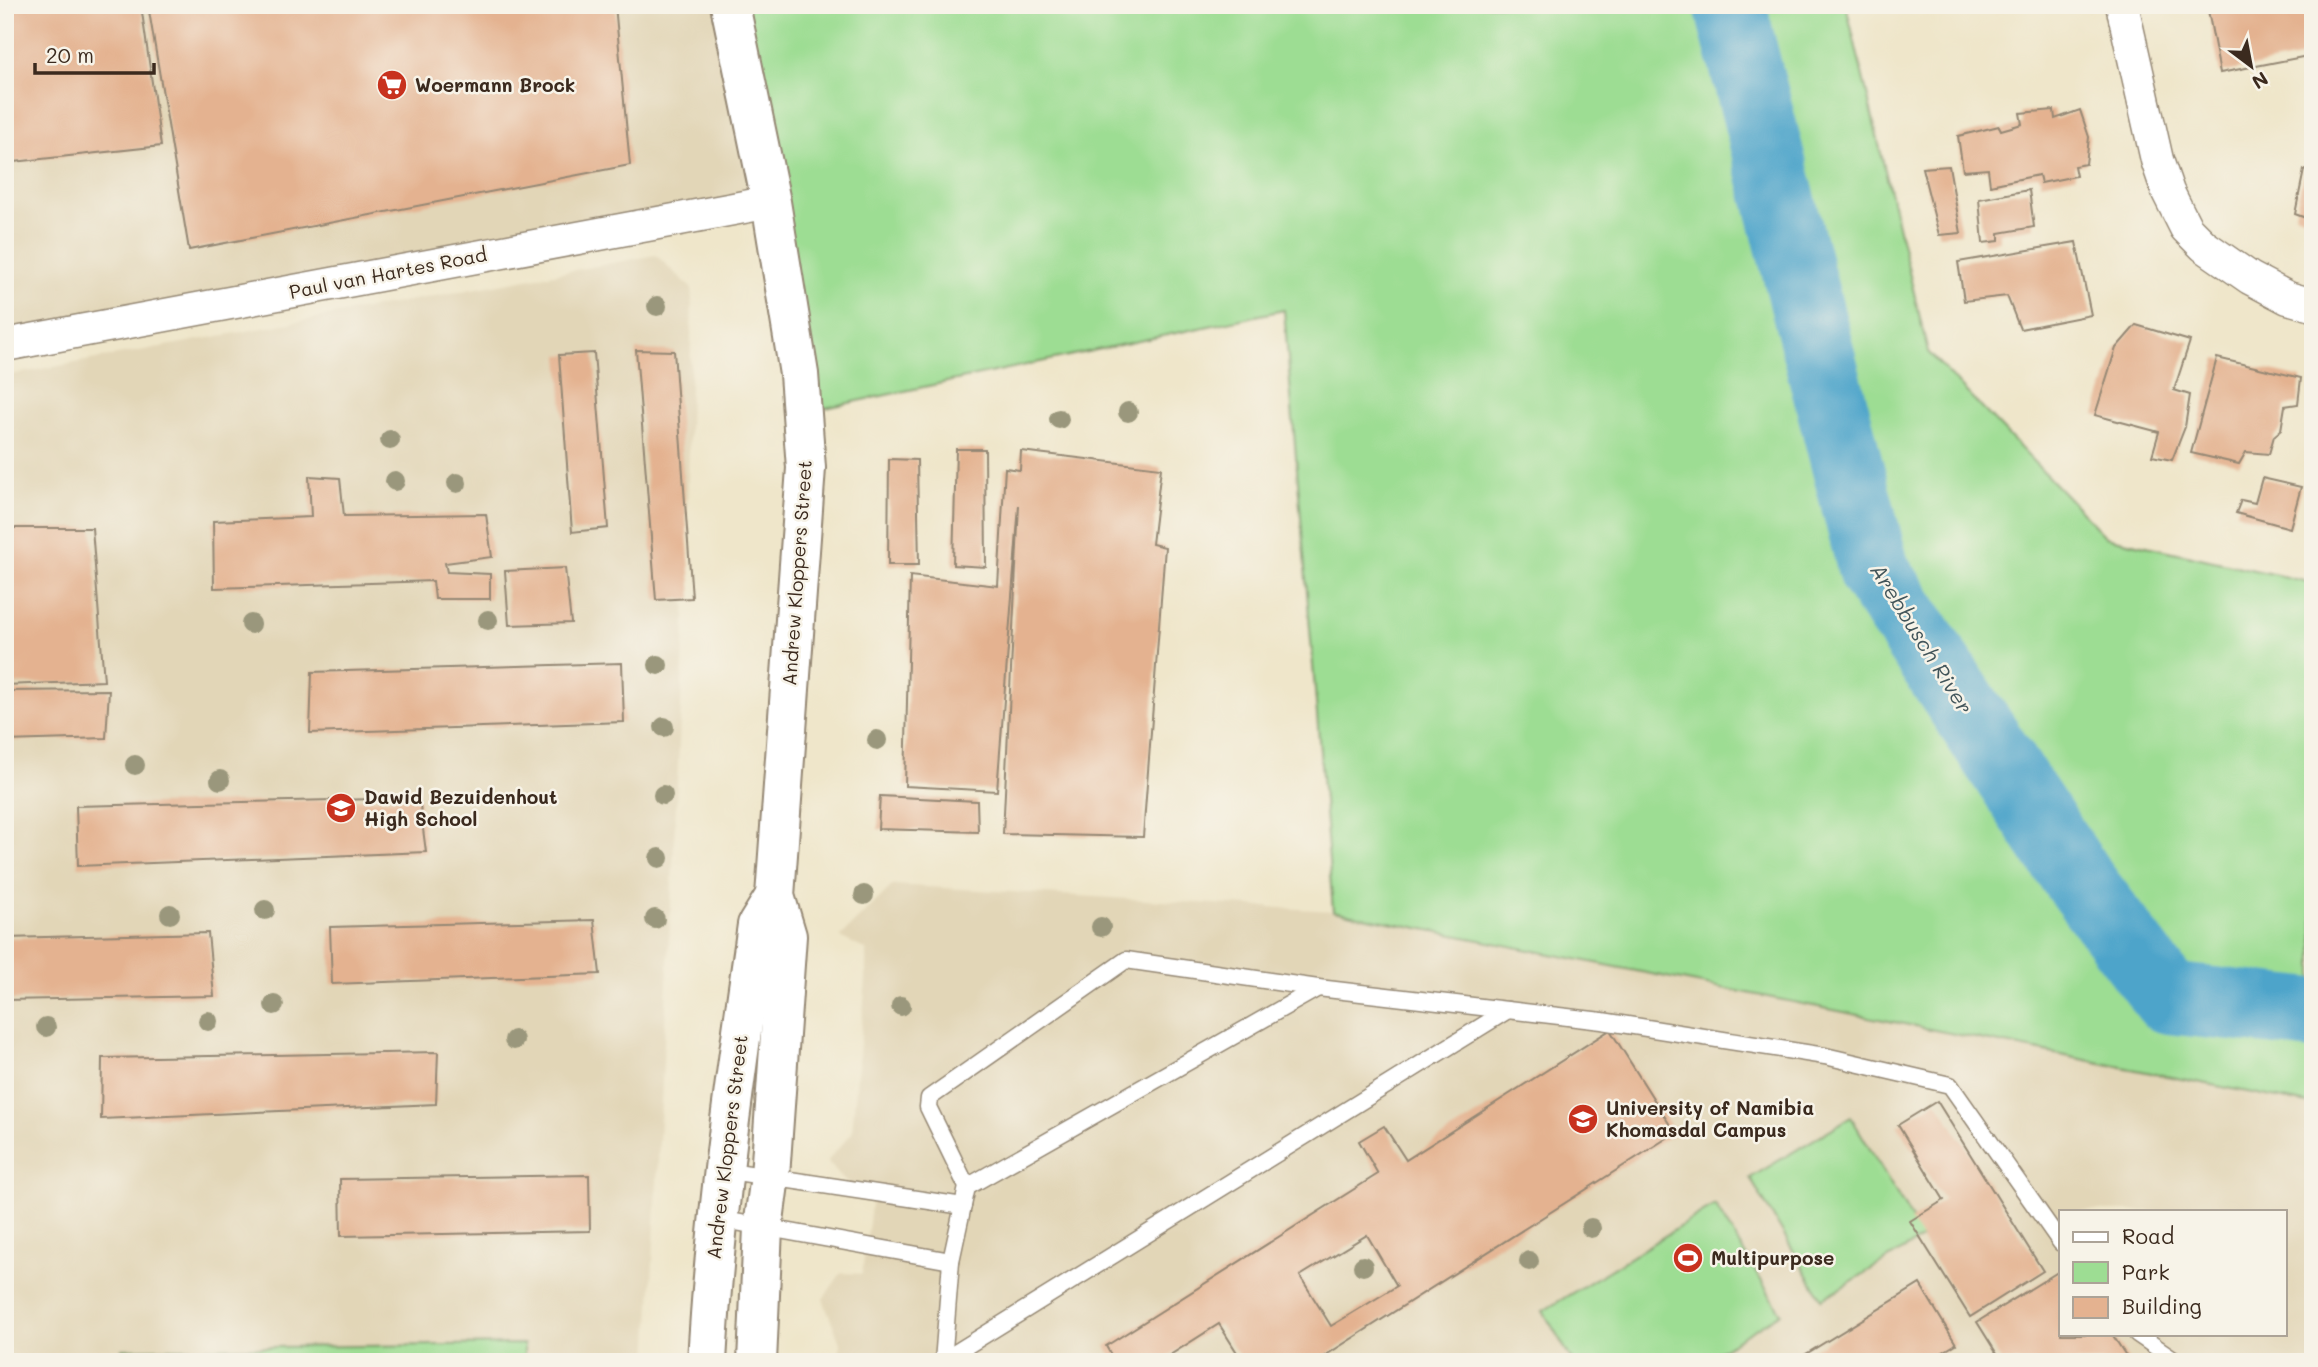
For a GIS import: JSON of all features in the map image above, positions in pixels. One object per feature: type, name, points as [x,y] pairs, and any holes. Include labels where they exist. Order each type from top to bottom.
[{"type":"street","name":"Andrew Kloppers Street","points":[[730,5],[771,202],[799,374],[806,468],[775,896],[787,936],[771,1176],[763,1228],[757,1362]]},
{"type":"street","points":[[2122,5],[2157,160],[2168,192],[2186,228],[2204,246],[2250,278],[2288,298],[2313,305]]},
{"type":"street","name":"Paul van Hartes Road","points":[[5,345],[771,202]]},
{"type":"street","name":"Andrew Kloppers Street","points":[[707,1362],[717,1219],[757,925],[775,896]]},
{"type":"lane","points":[[943,1361],[951,1261],[967,1187],[928,1107],[929,1098],[1126,960],[1318,988],[1602,1021],[1825,1056],[1950,1085],[2059,1240]]},
{"type":"lane","points":[[967,1187],[1318,988]]},
{"type":"lane","points":[[943,1361],[1508,1010]]},
{"type":"lane","points":[[723,1170],[962,1206]]},
{"type":"lane","points":[[717,1219],[951,1261]]},
{"type":"lane","points":[[2140,1336],[2178,1362]]},
{"type":"shaded area","points":[[5,5],[733,5],[771,202],[5,345]]},
{"type":"shaded area","name":"Dawid Bezuidenhout High School","points":[[656,255],[692,289],[685,623],[648,1362],[5,1362],[5,376]]},
{"type":"shaded area","name":"University of Namibia Khomasdal Campus","points":[[893,885],[1333,911],[2313,1105],[2313,1362],[838,1362],[840,1343],[823,1299],[841,1273],[862,1274],[871,1207],[870,1184],[851,1187],[827,1161],[852,1133],[866,979],[866,950],[840,937]]},
{"type":"green space","points":[[733,5],[1846,5],[1928,352],[2106,537],[2313,583],[2313,1105],[1333,911],[1284,310],[802,413]]},
{"type":"green space","points":[[1851,1117],[1923,1238],[1822,1299],[1750,1178]]},
{"type":"green space","name":"Multipurpose","points":[[1715,1205],[1781,1313],[1701,1362],[1573,1362],[1543,1311]]},
{"type":"green space","points":[[524,1344],[524,1362],[122,1362],[122,1349]]},
{"type":"building","points":[[5,5],[141,5],[161,146],[5,163]]},
{"type":"building","name":"Woermann Brock","points":[[148,5],[615,5],[630,165],[189,250]]},
{"type":"building","points":[[2207,5],[2313,5],[2313,55],[2220,73]]},
{"type":"building","points":[[2054,110],[2055,119],[2080,110],[2089,137],[2086,164],[2074,166],[2076,176],[2041,183],[2039,175],[1990,185],[1988,169],[1963,171],[1958,136],[1999,126],[2001,130],[2022,124],[2020,113]]},
{"type":"building","points":[[1949,166],[1961,233],[1939,235],[1922,168]]},
{"type":"building","points":[[2304,170],[2313,173],[2313,230],[2309,229],[2311,220],[2295,214]]},
{"type":"building","points":[[2029,190],[2034,227],[1999,233],[1999,241],[1983,243],[1979,199]]},
{"type":"building","points":[[2076,242],[2091,315],[2020,329],[2007,296],[1964,301],[1958,262]]},
{"type":"building","points":[[2136,325],[2190,341],[2174,390],[2190,395],[2185,427],[2172,460],[2152,456],[2159,432],[2095,415],[2116,348]]},
{"type":"building","points":[[636,350],[674,351],[692,598],[656,600]]},
{"type":"building","points":[[594,353],[608,528],[572,532],[559,355]]},
{"type":"building","points":[[2217,358],[2301,378],[2298,404],[2285,406],[2281,430],[2274,436],[2269,454],[2246,452],[2239,464],[2191,453]]},
{"type":"building","points":[[956,449],[985,449],[986,567],[953,565]]},
{"type":"building","points":[[1021,451],[1161,468],[1152,544],[1165,547],[1143,837],[1003,834],[1019,505],[997,791],[905,786],[910,576],[998,586],[1005,468],[1020,470]]},
{"type":"building","points":[[889,459],[917,460],[919,565],[888,565]]},
{"type":"building","points":[[309,476],[340,478],[344,516],[486,514],[492,557],[445,563],[447,572],[490,574],[490,599],[435,599],[433,581],[214,588],[213,521],[311,517]]},
{"type":"building","points":[[2262,478],[2301,487],[2290,528],[2236,513],[2241,500],[2255,503]]},
{"type":"building","points":[[5,528],[92,528],[104,681],[5,685]]},
{"type":"building","points":[[565,568],[571,623],[509,625],[505,571]]},
{"type":"building","points":[[622,663],[624,722],[310,733],[312,672]]},
{"type":"building","points":[[109,690],[106,738],[5,741],[5,691]]},
{"type":"building","points":[[880,796],[977,801],[978,832],[878,829]]},
{"type":"building","points":[[419,798],[426,852],[78,866],[76,806]]},
{"type":"building","points":[[594,920],[600,974],[332,984],[330,927]]},
{"type":"building","points":[[208,933],[214,996],[5,1000],[5,938]]},
{"type":"building","points":[[1610,1030],[1675,1133],[1315,1362],[1243,1362],[1219,1324],[1159,1362],[1115,1362],[1106,1346],[1378,1174],[1359,1141],[1384,1126],[1406,1160]],"holes":[[[1367,1235],[1397,1286],[1331,1326],[1300,1276]]]},
{"type":"building","points":[[438,1052],[436,1104],[101,1119],[102,1058]]},
{"type":"building","points":[[1937,1101],[2043,1271],[1970,1317],[1910,1221],[1944,1200],[1898,1125]]},
{"type":"building","points":[[589,1175],[590,1231],[341,1236],[340,1179]]},
{"type":"building","points":[[2059,1271],[2059,1336],[2113,1336],[2130,1362],[2002,1362],[1977,1322]]},
{"type":"building","points":[[1920,1284],[1956,1344],[1927,1362],[1793,1362]]},
{"type":"waterway","name":"Arebbusch River","points":[[1730,5],[1874,571],[2080,882],[2168,998],[2313,1014]]},
{"type":"place","name":"Woermann Brock","points":[[392,85]]},
{"type":"place","name":"Dawid Bezuidenhout High School","points":[[341,808]]},
{"type":"place","name":"University of Namibia Khomasdal Campus","points":[[1583,1119]]},
{"type":"place","name":"Multipurpose","points":[[1688,1258]]}]
